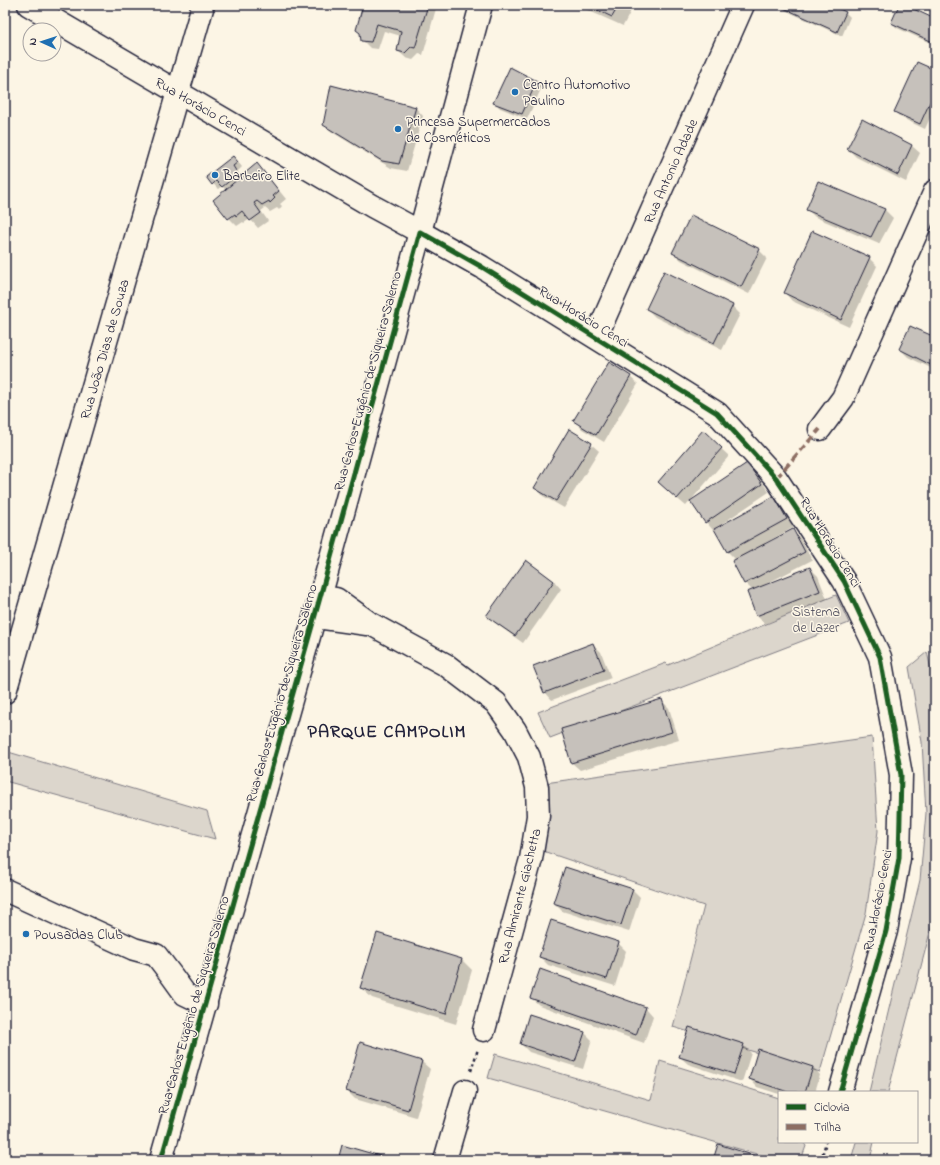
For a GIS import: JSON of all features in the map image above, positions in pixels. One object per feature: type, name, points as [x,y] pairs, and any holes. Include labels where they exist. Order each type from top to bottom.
[{"type":"street","name":"Rua Horácio Cenci","points":[[29,5],[372,206],[482,267],[596,337],[716,413],[776,478],[844,581],[880,657],[901,775],[900,858],[886,931],[840,1091]]},
{"type":"street","name":"Rua João Dias de Souza","points":[[5,692],[203,5]]},
{"type":"street","name":"Rua Carlos Eugênio de Siqueira Salerno","points":[[161,1160],[318,605],[481,5]]},
{"type":"street","name":"Rua Antonio Adade","points":[[596,337],[743,5]]},
{"type":"street","name":"Rua Horácio Cenci","points":[[372,206],[388,210],[406,209],[419,201],[432,186]]},
{"type":"street","points":[[820,429],[843,398],[935,191]]},
{"type":"street","name":"Rua Almirante Giachetta","points":[[318,605],[330,598],[336,600],[370,624],[446,665],[496,702],[515,730],[529,757],[537,787],[538,816],[531,859],[484,1030]]},
{"type":"street","points":[[5,890],[134,949],[156,955],[185,994],[206,1004]]},
{"type":"street","points":[[445,1160],[465,1092]]},
{"type":"path","points":[[465,1092],[484,1030]]},
{"type":"path","points":[[821,1160],[826,1143]]},
{"type":"green space","name":"Sistema de Lazer","points":[[836,595],[849,623],[550,738],[538,712],[666,663],[668,665]]},
{"type":"green space","points":[[927,652],[935,687],[935,913],[888,1091],[869,1091],[920,880],[926,813],[922,742],[909,667]]},
{"type":"green space","points":[[872,737],[878,831],[866,913],[820,1072],[673,1027],[704,906],[540,850],[545,783]]},
{"type":"green space","points":[[5,751],[207,811],[215,839],[5,781]]},
{"type":"green space","points":[[495,1054],[651,1100],[660,1061],[778,1098],[778,1143],[804,1143],[806,1146],[801,1160],[778,1160],[488,1078]]},
{"type":"green space","points":[[856,1143],[874,1143],[870,1160],[851,1160]]},
{"type":"building","points":[[363,5],[428,5],[415,48],[411,47],[405,53],[397,51],[401,31],[377,24],[371,42],[361,41],[360,33],[356,30]]},
{"type":"building","points":[[587,5],[619,5],[612,17]]},
{"type":"building","points":[[777,5],[831,5],[846,12],[837,32]]},
{"type":"building","points":[[899,5],[905,5],[935,19],[935,43],[891,23]]},
{"type":"building","points":[[917,62],[935,70],[935,91],[920,124],[894,112]]},
{"type":"building","name":"Centro Automotivo Paulino","points":[[510,67],[537,81],[522,114],[493,103]]},
{"type":"building","points":[[331,85],[416,107],[399,164],[382,161],[323,125]]},
{"type":"building","points":[[862,119],[912,145],[898,175],[847,149]]},
{"type":"building","points":[[233,156],[238,162],[233,166],[238,174],[222,187],[216,181],[212,185],[206,177]]},
{"type":"building","points":[[257,163],[279,191],[273,196],[275,198],[270,203],[269,201],[262,205],[257,201],[254,203],[261,213],[250,221],[242,211],[236,216],[235,214],[228,219],[213,200]]},
{"type":"building","points":[[818,181],[885,209],[871,237],[806,210]]},
{"type":"building","points":[[691,215],[760,249],[741,287],[672,253]]},
{"type":"building","points":[[812,231],[870,257],[841,320],[784,293]]},
{"type":"building","points":[[664,271],[733,305],[714,343],[646,309]]},
{"type":"building","points":[[910,326],[935,337],[935,367],[899,349]]},
{"type":"building","points":[[609,362],[631,376],[596,435],[573,421]]},
{"type":"building","points":[[569,429],[592,443],[556,501],[534,488]]},
{"type":"building","points":[[703,430],[722,448],[677,499],[658,482]]},
{"type":"building","points":[[747,463],[762,484],[705,523],[690,501]]},
{"type":"building","points":[[774,496],[787,519],[727,552],[714,529]]},
{"type":"building","points":[[793,529],[805,552],[744,584],[732,561]]},
{"type":"building","points":[[526,560],[554,581],[515,636],[486,616]]},
{"type":"building","points":[[810,567],[820,591],[756,616],[747,592]]},
{"type":"building","points":[[593,643],[604,670],[544,693],[533,666]]},
{"type":"building","points":[[662,699],[672,732],[571,763],[561,729]]},
{"type":"building","points":[[565,867],[633,889],[621,925],[553,903]]},
{"type":"building","points":[[551,920],[619,942],[607,979],[539,957]]},
{"type":"building","points":[[377,933],[462,959],[446,1014],[360,988]]},
{"type":"building","points":[[540,969],[646,1007],[636,1035],[530,998]]},
{"type":"building","points":[[529,1014],[585,1032],[575,1062],[520,1044]]},
{"type":"building","points":[[689,1027],[744,1044],[734,1074],[679,1057]]},
{"type":"building","points":[[360,1042],[422,1061],[408,1110],[346,1091]]},
{"type":"building","points":[[758,1049],[813,1067],[805,1091],[785,1091],[749,1079]]},
{"type":"building","points":[[718,1144],[768,1160],[713,1160]]},
{"type":"building","points":[[342,1145],[394,1160],[338,1160]]},
{"type":"marked path","points":[[776,478],[820,429]]},
{"type":"cycle path","points":[[161,1160],[319,601],[420,232],[482,267],[717,413],[776,478],[844,581],[880,657],[901,775],[899,858],[886,931],[840,1091]]},
{"type":"place","name":"Centro Automotivo Paulino","points":[[515,92]]},
{"type":"place","name":"Princesa Supermercados de Cosméticos","points":[[398,129]]},
{"type":"place","name":"Barbeiro Elite","points":[[215,175]]},
{"type":"place","name":"Pousadas Club","points":[[26,934]]},
{"type":"district","name":"PARQUE CAMPOLIM","points":[[387,731]]}]
